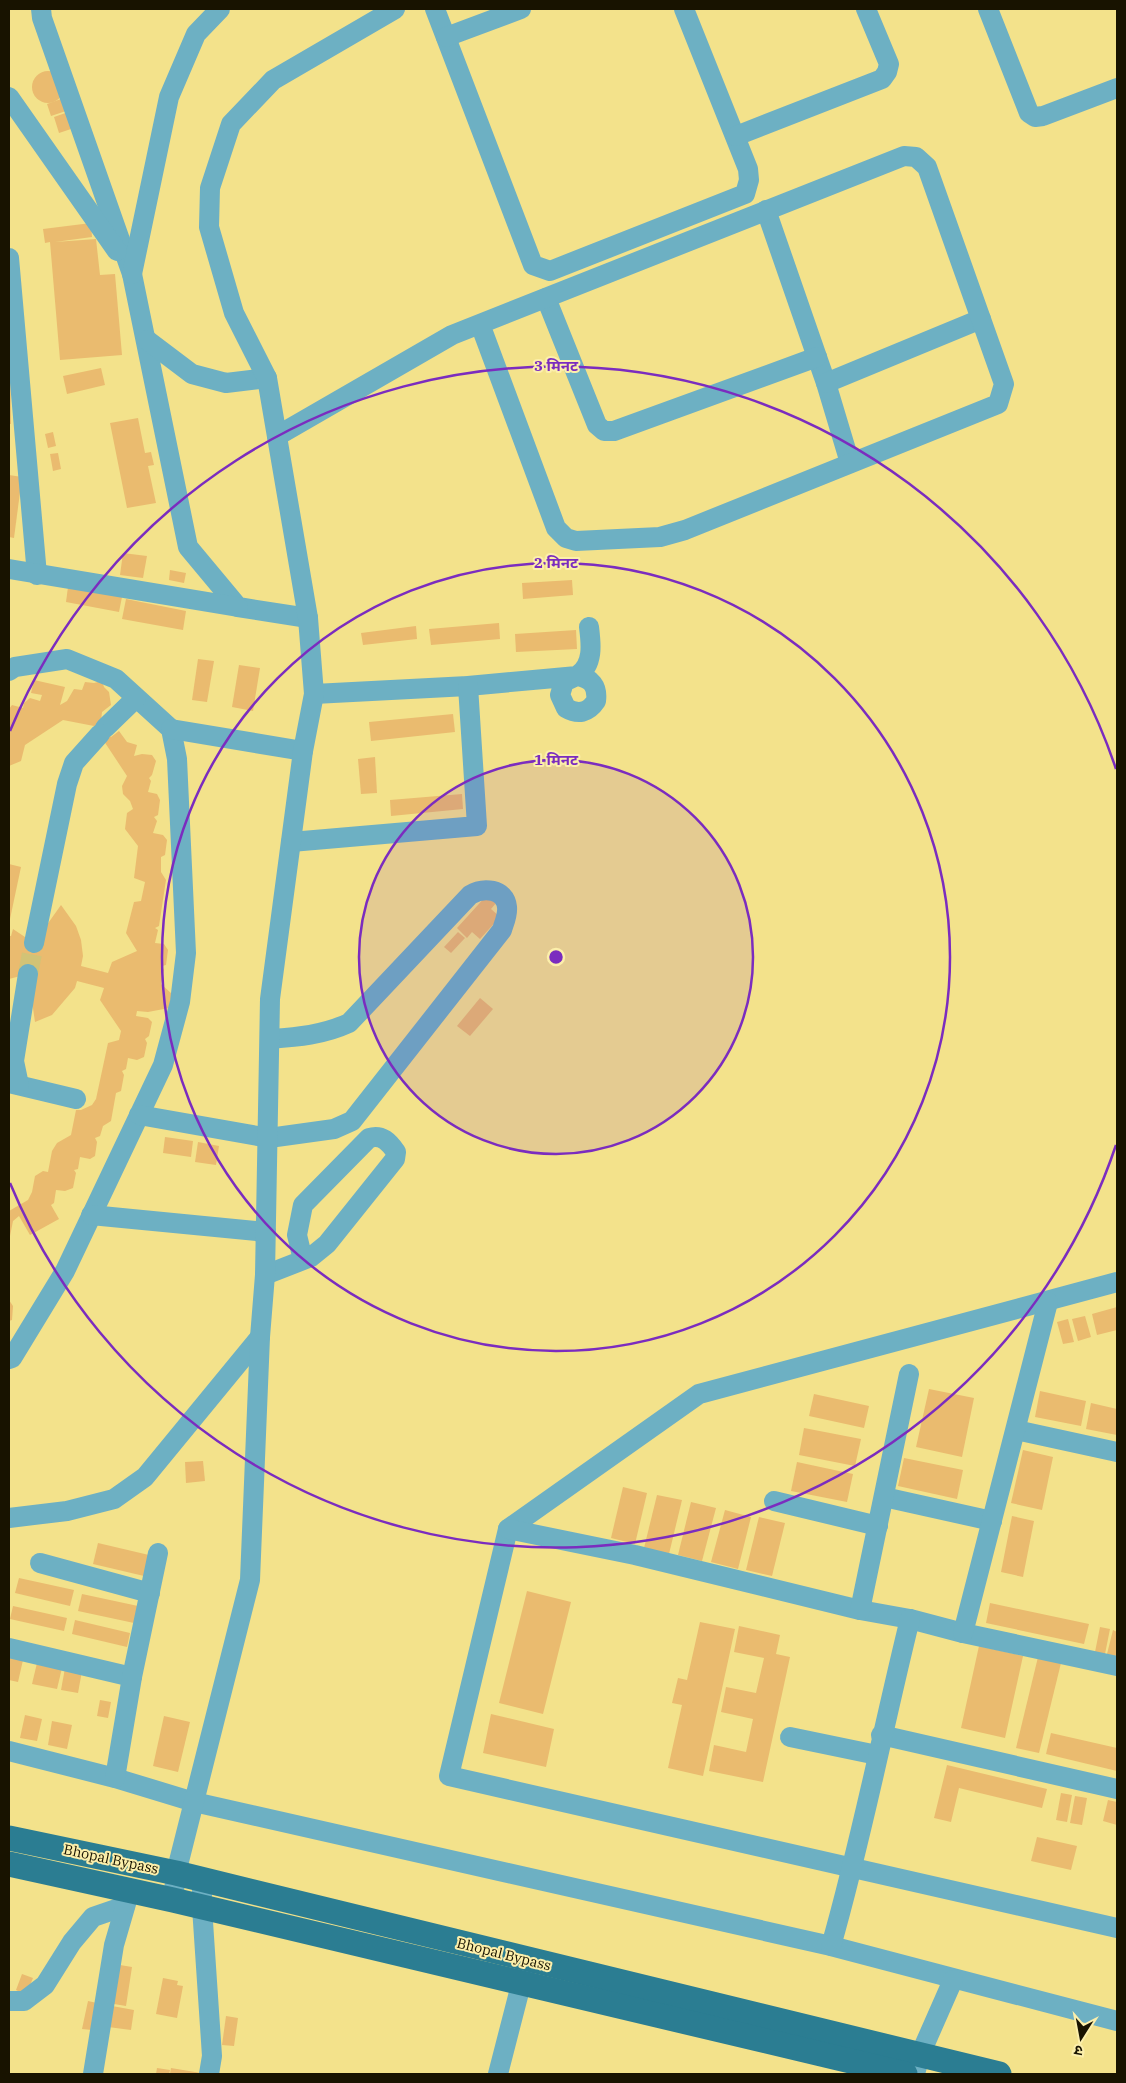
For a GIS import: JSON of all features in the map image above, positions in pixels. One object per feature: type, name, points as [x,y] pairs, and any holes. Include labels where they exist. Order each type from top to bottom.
[{"type":"main road","name":"Bhopal Bypass","points":[[9,1838],[176,1873],[524,1972],[905,2074]]},
{"type":"main road","name":"Bhopal Bypass","points":[[9,1864],[128,1898],[173,1900],[202,1908],[524,1972],[918,2064],[999,2074]]},
{"type":"street","points":[[132,274],[169,97],[196,34],[220,9]]},
{"type":"street","points":[[173,1900],[176,1873],[250,1580],[260,1337],[265,1275],[269,1138],[270,998],[303,751],[314,694],[308,618],[267,378],[234,313],[209,227],[210,188],[230,124],[273,80],[395,9]]},
{"type":"street","points":[[435,9],[534,265],[542,270],[550,271],[745,194],[749,180],[748,169],[684,9]]},
{"type":"street","points":[[446,37],[521,9]]},
{"type":"street","points":[[736,136],[882,78],[887,72],[889,64],[866,9]]},
{"type":"street","points":[[988,9],[1029,113],[1035,116],[1043,116],[1117,88]]},
{"type":"street","points":[[39,12],[132,274],[188,547],[238,607]]},
{"type":"street","points":[[9,97],[132,274]]},
{"type":"street","points":[[277,436],[452,335],[904,156],[916,156],[927,167],[1004,384],[998,404],[685,530],[660,537],[576,540],[566,538],[556,528],[480,324]]},
{"type":"street","points":[[766,210],[826,383],[850,463]]},
{"type":"street","points":[[9,258],[37,575]]},
{"type":"street","points":[[546,298],[597,425],[604,431],[614,431],[817,357]]},
{"type":"street","points":[[826,383],[981,319]]},
{"type":"street","points":[[147,340],[192,374],[226,382],[267,378]]},
{"type":"street","points":[[9,569],[308,618]]},
{"type":"street","points":[[314,694],[468,686],[577,676],[587,667],[589,662],[591,646],[589,627]]},
{"type":"street","points":[[9,671],[15,667],[67,659],[116,679],[171,729],[303,751]]},
{"type":"street","points":[[291,842],[478,826],[468,686]]},
{"type":"street","points":[[34,943],[67,784],[74,763],[102,731],[136,698]]},
{"type":"street","points":[[9,1359],[12,1358],[64,1271],[163,1065],[180,1002],[186,953],[177,759],[171,729]]},
{"type":"street","points":[[139,1115],[269,1138],[334,1129],[352,1121],[502,930],[507,914],[507,905],[501,895],[490,889],[480,889],[470,894],[349,1023],[331,1031],[306,1037],[270,1039]]},
{"type":"street","points":[[28,974],[14,1060],[14,1084],[76,1099]]},
{"type":"street","points":[[265,1275],[303,1260],[327,1244],[395,1159],[396,1152],[384,1139],[376,1136],[368,1138],[303,1204],[297,1235],[303,1260]]},
{"type":"street","points":[[91,1215],[266,1232]]},
{"type":"street","points":[[1117,1282],[699,1394],[508,1528],[449,1776],[1117,1928]]},
{"type":"street","points":[[963,1633],[1048,1302]]},
{"type":"street","points":[[9,1518],[67,1511],[114,1499],[145,1477],[260,1337]]},
{"type":"street","points":[[860,1610],[909,1374]]},
{"type":"street","points":[[1016,1430],[1117,1452]]},
{"type":"street","points":[[884,1497],[992,1521]]},
{"type":"street","points":[[774,1501],[878,1526]]},
{"type":"street","points":[[508,1528],[635,1554],[860,1610],[910,1619],[963,1633],[1117,1666]]},
{"type":"street","points":[[115,1778],[132,1677],[158,1553]]},
{"type":"street","points":[[40,1563],[150,1593]]},
{"type":"street","points":[[831,1946],[853,1869],[879,1745],[910,1619]]},
{"type":"street","points":[[9,1648],[132,1677]]},
{"type":"street","points":[[790,1737],[879,1745],[1117,1789]]},
{"type":"street","points":[[9,1751],[115,1778],[194,1802],[831,1946],[953,1980],[1117,2021]]},
{"type":"street","points":[[202,1880],[202,1908],[212,2056],[209,2074]]},
{"type":"street","points":[[9,2000],[24,2001],[45,1985],[72,1942],[93,1917],[128,1898]]},
{"type":"street","points":[[94,2074],[114,1945],[128,1898]]},
{"type":"street","points":[[498,2074],[524,1972]]},
{"type":"street","points":[[918,2064],[953,1980]]},
{"type":"building","points":[[48,71],[59,76],[64,87],[59,98],[48,103],[37,98],[32,87],[37,76]]},
{"type":"building","points":[[61,99],[66,111],[51,116],[47,104]]},
{"type":"building","points":[[74,110],[80,126],[59,133],[54,117]]},
{"type":"building","points":[[91,223],[92,237],[55,242],[96,239],[100,275],[115,274],[122,355],[60,360],[50,242],[45,243],[43,229]]},
{"type":"building","points":[[10,338],[11,424],[9,424]]},
{"type":"building","points":[[101,368],[105,385],[67,394],[63,376]]},
{"type":"building","points":[[138,418],[145,453],[151,452],[154,465],[148,466],[156,503],[127,508],[110,423]]},
{"type":"building","points":[[53,432],[56,446],[48,448],[45,434]]},
{"type":"building","points":[[58,453],[61,469],[53,471],[50,454]]},
{"type":"building","points":[[9,475],[22,477],[14,538],[9,537]]},
{"type":"building","points":[[123,553],[147,556],[143,578],[120,575]]},
{"type":"building","points":[[170,570],[186,573],[184,583],[169,580]]},
{"type":"building","points":[[572,580],[573,595],[523,599],[522,583]]},
{"type":"building","points":[[68,587],[122,597],[119,612],[66,602]]},
{"type":"building","points":[[126,599],[186,611],[183,630],[122,619]]},
{"type":"building","points":[[499,623],[500,639],[431,645],[429,629]]},
{"type":"building","points":[[416,626],[417,639],[363,645],[361,633]]},
{"type":"building","points":[[576,630],[577,649],[516,652],[515,634]]},
{"type":"building","points":[[198,659],[214,661],[207,702],[192,700]]},
{"type":"building","points":[[239,665],[260,668],[253,711],[232,707]]},
{"type":"building","points":[[34,680],[65,687],[60,705],[67,701],[74,689],[82,690],[85,682],[94,683],[102,681],[104,687],[109,692],[111,705],[102,712],[101,721],[111,737],[119,731],[127,742],[137,745],[134,756],[142,754],[152,755],[156,761],[152,775],[149,778],[151,781],[148,792],[157,794],[160,800],[158,815],[154,817],[157,821],[153,833],[163,835],[167,840],[165,855],[161,857],[161,872],[166,880],[159,926],[155,928],[158,930],[155,943],[164,944],[168,950],[166,965],[162,966],[164,970],[161,984],[172,994],[169,1008],[148,1012],[137,1011],[136,1016],[148,1018],[152,1022],[149,1036],[145,1039],[147,1043],[144,1057],[137,1060],[128,1058],[126,1069],[122,1071],[124,1075],[121,1091],[116,1093],[111,1121],[103,1126],[100,1136],[95,1138],[97,1142],[95,1156],[90,1159],[80,1157],[78,1169],[74,1170],[76,1173],[73,1188],[65,1191],[56,1190],[54,1203],[51,1205],[59,1219],[30,1235],[19,1216],[13,1221],[10,1236],[9,1211],[28,1200],[32,1192],[35,1176],[43,1171],[48,1172],[52,1151],[57,1143],[71,1135],[76,1110],[92,1105],[96,1099],[108,1043],[119,1040],[121,1031],[100,1000],[104,988],[77,981],[75,988],[52,1015],[35,1022],[28,974],[9,979],[9,936],[11,936],[13,929],[34,943],[61,905],[76,926],[81,940],[83,956],[81,966],[108,973],[112,962],[137,951],[126,933],[134,902],[141,901],[145,882],[134,878],[138,846],[125,829],[127,813],[133,809],[130,801],[123,794],[122,786],[127,776],[94,726],[63,720],[25,745],[21,761],[9,766],[9,709],[12,705],[23,708],[24,703],[30,698],[40,701],[42,695],[31,693]]},
{"type":"building","points":[[453,714],[455,732],[371,741],[369,722]]},
{"type":"building","points":[[375,757],[377,793],[361,794],[358,759]]},
{"type":"building","points":[[462,794],[463,809],[391,816],[390,800]]},
{"type":"building","points":[[9,864],[21,867],[10,919],[9,919]]},
{"type":"building","points":[[487,895],[496,903],[491,909],[500,917],[480,939],[472,932],[467,938],[457,928]]},
{"type":"building","points":[[458,932],[465,938],[451,953],[444,947]]},
{"type":"building","points":[[480,998],[493,1009],[470,1036],[457,1026]]},
{"type":"building","points":[[165,1137],[193,1141],[191,1157],[163,1153]]},
{"type":"building","points":[[198,1142],[219,1146],[216,1165],[195,1162]]},
{"type":"building","points":[[9,1300],[13,1306],[12,1320],[9,1321]]},
{"type":"building","points":[[1117,1307],[1117,1330],[1097,1335],[1092,1314]]},
{"type":"building","points":[[1085,1316],[1091,1337],[1078,1341],[1072,1319]]},
{"type":"building","points":[[1068,1319],[1074,1342],[1063,1344],[1057,1322]]},
{"type":"building","points":[[929,1389],[974,1398],[962,1457],[916,1447]]},
{"type":"building","points":[[1040,1391],[1086,1401],[1081,1426],[1035,1417]]},
{"type":"building","points":[[814,1394],[869,1406],[864,1428],[809,1416]]},
{"type":"building","points":[[1091,1403],[1117,1409],[1117,1435],[1086,1429]]},
{"type":"building","points":[[804,1428],[861,1439],[855,1466],[799,1455]]},
{"type":"building","points":[[1023,1450],[1053,1457],[1042,1510],[1011,1503]]},
{"type":"building","points":[[904,1458],[963,1470],[957,1499],[898,1486]]},
{"type":"building","points":[[203,1461],[205,1481],[186,1483],[185,1462]]},
{"type":"building","points":[[797,1462],[853,1474],[847,1502],[791,1491]]},
{"type":"building","points":[[623,1487],[647,1493],[635,1544],[611,1538]]},
{"type":"building","points":[[657,1495],[682,1500],[669,1554],[644,1548]]},
{"type":"building","points":[[691,1502],[716,1508],[702,1561],[678,1555]]},
{"type":"building","points":[[725,1510],[751,1517],[738,1569],[711,1562]]},
{"type":"building","points":[[1012,1516],[1034,1521],[1023,1577],[1001,1572]]},
{"type":"building","points":[[759,1517],[785,1523],[772,1576],[746,1570]]},
{"type":"building","points":[[98,1543],[149,1555],[144,1576],[93,1564]]},
{"type":"building","points":[[19,1578],[74,1590],[70,1606],[15,1593]]},
{"type":"building","points":[[527,1591],[571,1602],[543,1714],[499,1703]]},
{"type":"building","points":[[82,1594],[138,1606],[134,1623],[78,1611]]},
{"type":"building","points":[[990,1603],[1089,1624],[1084,1644],[986,1623]]},
{"type":"building","points":[[13,1606],[67,1618],[64,1631],[10,1619]]},
{"type":"building","points":[[75,1620],[130,1633],[127,1647],[72,1634]]},
{"type":"building","points":[[700,1622],[735,1629],[703,1776],[668,1768],[682,1705],[672,1703],[678,1678],[687,1680]]},
{"type":"building","points":[[739,1626],[780,1635],[776,1654],[790,1657],[763,1782],[709,1771],[714,1745],[746,1752],[753,1719],[721,1712],[726,1687],[756,1693],[764,1658],[734,1652]]},
{"type":"building","points":[[1100,1627],[1110,1629],[1105,1654],[1095,1652]]},
{"type":"building","points":[[1113,1630],[1117,1632],[1117,1657],[1107,1654]]},
{"type":"building","points":[[979,1646],[1023,1656],[1005,1738],[961,1728]]},
{"type":"building","points":[[9,1657],[23,1660],[18,1682],[9,1680]]},
{"type":"building","points":[[1038,1657],[1061,1663],[1039,1753],[1016,1748]]},
{"type":"building","points":[[37,1663],[62,1668],[57,1689],[32,1684]]},
{"type":"building","points":[[65,1668],[82,1671],[78,1693],[61,1690]]},
{"type":"building","points":[[100,1700],[111,1702],[108,1718],[97,1716]]},
{"type":"building","points":[[491,1714],[554,1729],[546,1767],[483,1753]]},
{"type":"building","points":[[25,1715],[42,1719],[37,1741],[20,1738]]},
{"type":"building","points":[[164,1716],[190,1722],[178,1772],[153,1766]]},
{"type":"building","points":[[52,1721],[72,1725],[67,1749],[48,1745]]},
{"type":"building","points":[[1051,1733],[1117,1748],[1117,1771],[1046,1754]]},
{"type":"building","points":[[947,1765],[1047,1789],[1042,1808],[959,1788],[951,1822],[934,1818]]},
{"type":"building","points":[[1061,1793],[1072,1795],[1067,1822],[1056,1820]]},
{"type":"building","points":[[1075,1796],[1087,1798],[1082,1825],[1070,1823]]},
{"type":"building","points":[[1108,1800],[1117,1802],[1117,1825],[1103,1821]]},
{"type":"building","points":[[1037,1837],[1077,1846],[1071,1870],[1031,1861]]},
{"type":"building","points":[[114,1964],[132,1967],[126,2006],[108,2003]]},
{"type":"building","points":[[22,1974],[33,1978],[26,1995],[16,1990]]},
{"type":"building","points":[[163,1978],[178,1981],[177,1985],[183,1986],[177,2018],[156,2014]]},
{"type":"building","points":[[88,2001],[97,2003],[92,2030],[82,2029]]},
{"type":"building","points":[[112,2006],[134,2010],[131,2030],[108,2027]]},
{"type":"building","points":[[226,2016],[238,2018],[234,2046],[222,2045]]},
{"type":"building","points":[[157,2068],[170,2070],[169,2074],[156,2074]]},
{"type":"building","points":[[171,2068],[201,2073],[201,2074],[170,2074]]},
{"type":"tunnel","points":[[28,974],[34,943]]}]
